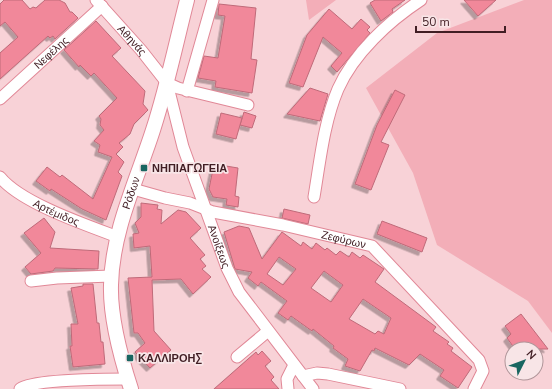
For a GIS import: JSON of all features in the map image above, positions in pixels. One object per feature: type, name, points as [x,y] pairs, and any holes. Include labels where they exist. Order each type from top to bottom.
[{"type":"street","name":"Ρόδων","points":[[129,384],[112,309],[111,276],[118,237],[166,83],[187,0]]},
{"type":"street","points":[[187,91],[213,0]]},
{"type":"street","points":[[314,197],[325,136],[342,81],[378,34],[398,16],[421,0]]},
{"type":"street","name":"Αθηνάς","points":[[99,3],[141,50],[166,83]]},
{"type":"street","name":"Νεφέλης","points":[[0,98],[99,3]]},
{"type":"street","points":[[166,83],[187,91],[248,105]]},
{"type":"street","name":"Ανοίξεως","points":[[166,83],[183,147],[221,255],[238,292],[313,389]]},
{"type":"street","name":"Αρτέμιδος","points":[[0,177],[11,188],[28,199],[118,237]]},
{"type":"street","name":"Ζεφύρων","points":[[133,189],[164,198],[193,204],[206,210],[360,242],[372,246],[479,360],[483,371],[474,389]]},
{"type":"street","points":[[31,281],[57,278],[111,276]]},
{"type":"street","points":[[237,357],[268,331]]},
{"type":"street","points":[[288,389],[287,379],[294,365]]},
{"type":"street","points":[[303,376],[317,373],[328,374],[400,389]]},
{"type":"street","points":[[20,389],[25,385],[38,383],[129,384]]},
{"type":"shaded area","points":[[306,0],[336,0],[309,20]]},
{"type":"shaded area","points":[[524,0],[552,0],[552,333],[528,301],[437,245],[413,173],[366,88],[437,33]]},
{"type":"building","points":[[4,0],[22,0],[30,9],[33,7],[36,8],[45,0],[59,0],[65,3],[70,12],[78,18],[55,39],[53,36],[50,38],[48,36],[0,79],[0,53],[18,37],[5,22],[0,26],[0,4]]},
{"type":"building","points":[[375,0],[405,0],[392,9],[393,12],[381,21],[370,3]]},
{"type":"building","points":[[464,0],[496,0],[478,16]]},
{"type":"building","points":[[219,4],[256,8],[251,59],[257,60],[252,93],[215,87],[216,81],[198,78],[204,56],[218,58],[225,16],[218,15]]},
{"type":"building","points":[[329,9],[352,29],[361,19],[370,27],[367,30],[370,33],[337,72],[331,66],[342,53],[323,37],[303,87],[289,83],[307,35]]},
{"type":"building","points":[[96,21],[121,48],[112,56],[145,91],[143,104],[148,110],[134,124],[130,134],[119,143],[123,147],[116,154],[124,162],[118,172],[122,176],[106,220],[82,209],[51,189],[50,191],[36,181],[47,167],[60,177],[62,175],[93,199],[112,157],[98,152],[100,145],[94,141],[104,130],[100,125],[101,119],[99,116],[117,98],[94,73],[91,76],[80,65],[79,67],[64,50]]},
{"type":"building","points":[[310,88],[328,94],[320,121],[287,114]]},
{"type":"building","points":[[395,90],[405,95],[381,142],[389,145],[371,190],[355,184],[377,125]]},
{"type":"building","points":[[244,112],[256,116],[252,128],[240,125]]},
{"type":"building","points":[[221,113],[242,118],[236,139],[216,134]]},
{"type":"building","points":[[214,164],[238,168],[235,196],[239,197],[238,207],[226,205],[227,199],[213,197],[209,189]]},
{"type":"building","points":[[141,203],[158,205],[157,209],[162,210],[161,224],[178,210],[186,212],[201,228],[190,238],[205,255],[200,259],[206,266],[202,269],[211,277],[193,294],[181,279],[152,280],[154,331],[171,350],[150,368],[135,352],[145,343],[138,333],[134,333],[128,278],[152,277],[150,246],[134,248],[133,234],[139,233],[135,223],[141,217]]},
{"type":"building","points":[[284,209],[310,215],[308,224],[282,218]]},
{"type":"building","points":[[44,218],[55,232],[50,248],[99,251],[98,269],[55,268],[53,271],[31,274],[25,267],[41,253],[24,233]]},
{"type":"building","points":[[382,221],[427,238],[422,252],[377,234]]},
{"type":"building","points":[[239,226],[249,228],[262,259],[282,232],[301,246],[303,242],[312,249],[316,243],[325,250],[327,248],[336,255],[340,251],[349,257],[352,252],[360,258],[363,255],[384,269],[375,282],[436,327],[433,331],[449,342],[447,344],[453,348],[451,351],[472,367],[458,388],[440,376],[444,370],[420,354],[409,365],[375,348],[374,351],[372,350],[360,371],[345,366],[348,359],[333,348],[334,346],[313,329],[312,331],[291,316],[288,320],[278,313],[287,301],[261,282],[258,286],[248,278],[252,272],[235,269],[224,232]],"holes":[[[279,257],[296,269],[283,285],[267,274]],[[324,271],[343,285],[331,302],[311,288]],[[363,299],[391,318],[384,334],[378,331],[375,334],[349,319]]]},
{"type":"building","points":[[83,284],[93,284],[97,323],[99,323],[101,342],[103,342],[105,364],[73,367],[70,346],[72,346],[71,324],[78,324],[71,288],[83,286]]},
{"type":"building","points":[[521,314],[542,341],[509,341],[507,338],[511,334],[505,326]]},
{"type":"building","points":[[544,344],[548,349],[544,349]]},
{"type":"building","points":[[262,351],[271,361],[265,366],[274,377],[271,380],[279,389],[214,389],[256,352],[258,355]]},
{"type":"place","name":"ΝΗΠΙΑΓΩΓΕΙΑ","points":[[144,168]]},
{"type":"place","name":"ΚΑΛΛΙΡΟΗΣ","points":[[130,358]]}]
